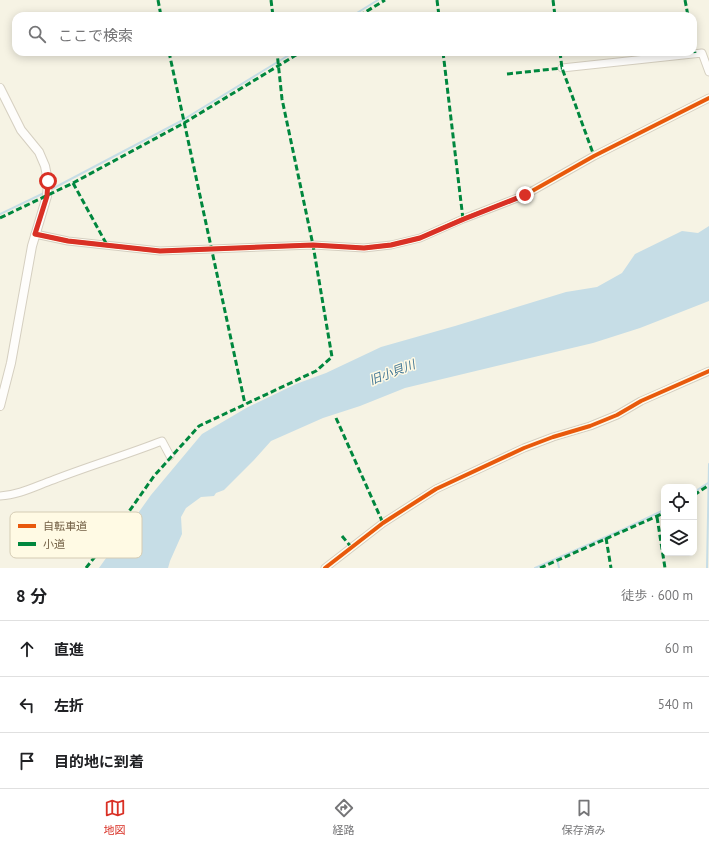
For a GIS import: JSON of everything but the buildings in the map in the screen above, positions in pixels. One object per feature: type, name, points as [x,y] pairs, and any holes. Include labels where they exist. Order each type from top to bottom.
[{"type":"street","points":[[697,54],[702,53],[709,72]]},
{"type":"street","points":[[562,68],[674,56]]},
{"type":"street","points":[[0,88],[21,130],[39,152],[45,166],[48,181],[47,196],[35,234],[11,363],[0,406]]},
{"type":"street","points":[[35,234],[68,241],[160,251],[313,245],[364,248],[391,245],[420,238],[525,195],[594,156],[709,98]]},
{"type":"street","points":[[325,568],[383,523],[436,489],[553,436],[590,426],[617,415],[641,401],[709,371]]},
{"type":"street","points":[[0,496],[28,490],[162,441],[170,456]]},
{"type":"water","name":"旧小貝川","points":[[709,226],[709,301],[640,328],[593,343],[405,388],[360,406],[323,418],[271,441],[224,490],[216,493],[214,496],[201,497],[186,508],[181,517],[182,534],[168,568],[99,568],[106,558],[142,558],[142,512],[139,512],[151,495],[202,434],[248,407],[296,384],[326,373],[381,347],[566,292],[597,287],[622,273],[635,254],[682,231],[698,233]]},
{"type":"waterway","points":[[358,12],[378,0]]},
{"type":"waterway","points":[[50,190],[181,121],[287,56]]},
{"type":"waterway","points":[[0,214],[44,193]]},
{"type":"waterway","points":[[707,568],[709,464]]},
{"type":"waterway","points":[[697,490],[708,483]]},
{"type":"waterway","points":[[535,568],[661,511]]},
{"type":"waterway","points":[[557,558],[559,568]]},
{"type":"marked path","points":[[158,0],[160,12]]},
{"type":"marked path","points":[[271,0],[272,12]]},
{"type":"marked path","points":[[366,12],[385,0]]},
{"type":"marked path","points":[[437,0],[438,12]]},
{"type":"marked path","points":[[553,0],[554,12]]},
{"type":"marked path","points":[[685,0],[687,12]]},
{"type":"marked path","points":[[170,56],[245,404]]},
{"type":"marked path","points":[[129,512],[154,476],[199,426],[316,371],[332,357],[313,245],[282,99],[277,56]]},
{"type":"marked path","points":[[0,218],[73,183],[184,123],[294,56]]},
{"type":"marked path","points":[[443,56],[463,219]]},
{"type":"marked path","points":[[560,56],[562,68],[594,156]]},
{"type":"marked path","points":[[507,74],[562,68]]},
{"type":"marked path","points":[[73,183],[107,245]]},
{"type":"marked path","points":[[336,418],[383,523]]},
{"type":"marked path","points":[[697,493],[709,485]]},
{"type":"marked path","points":[[540,568],[661,514]]},
{"type":"marked path","points":[[657,517],[665,568]]},
{"type":"marked path","points":[[342,536],[352,548]]},
{"type":"marked path","points":[[606,538],[611,568]]},
{"type":"marked path","points":[[86,568],[94,558]]},
{"type":"cycle path","points":[[35,234],[68,241],[160,251],[313,245],[364,248],[391,245],[420,238],[463,219],[525,195],[594,156],[709,98]]},
{"type":"cycle path","points":[[325,568],[383,523],[436,489],[524,448],[553,437],[590,426],[617,415],[641,401],[709,371]]},
{"type":"route","points":[[48,181],[47,196],[35,234],[68,241],[160,251],[313,245],[364,248],[391,245],[420,238],[525,195]]}]
